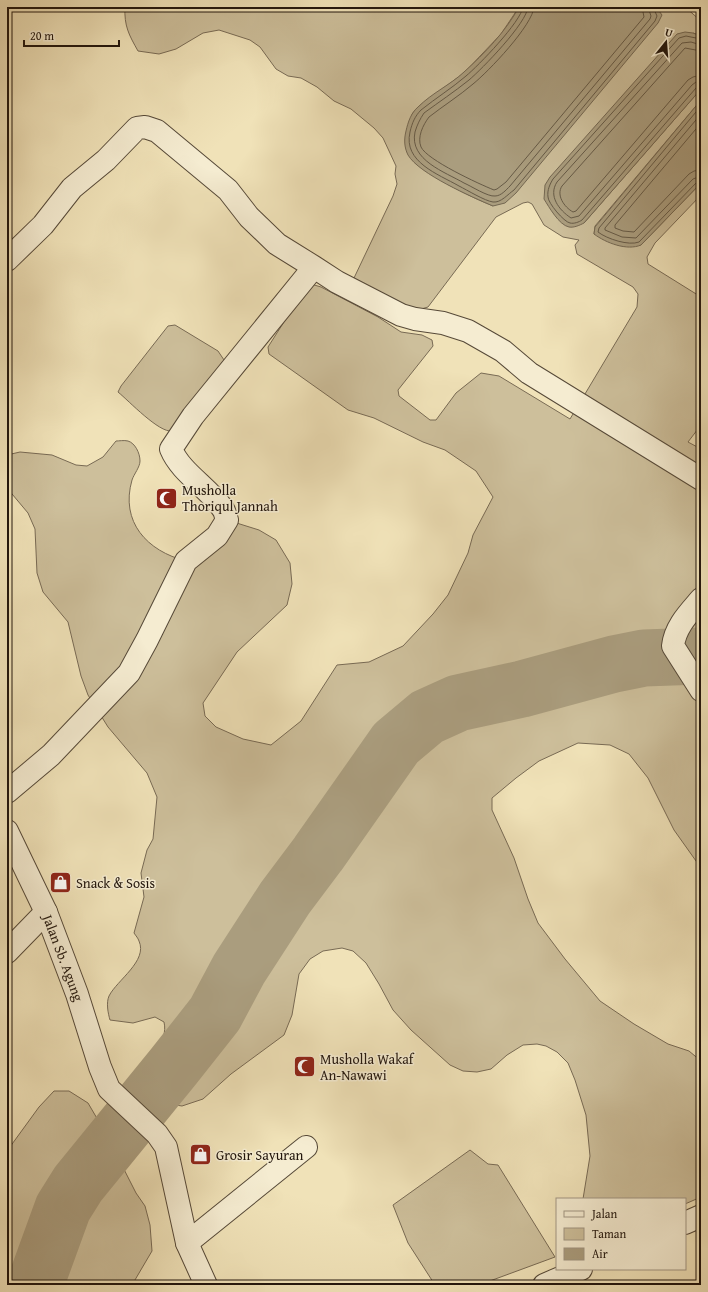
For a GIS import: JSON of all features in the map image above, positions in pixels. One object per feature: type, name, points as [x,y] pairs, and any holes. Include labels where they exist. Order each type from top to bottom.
[{"type":"street","points":[[7,260],[43,225],[72,188],[106,160],[137,128],[145,127],[157,131],[228,190],[249,217],[278,244],[337,282],[408,317],[443,323],[468,331],[502,351],[529,373],[701,479]]},
{"type":"street","points":[[7,792],[51,755],[129,673],[186,561],[217,536],[227,520],[223,509],[188,473],[173,455],[171,449],[194,416],[314,267]]},
{"type":"street","points":[[697,684],[673,646],[678,628],[701,598]]},
{"type":"street","name":"Jalan Sb. Agung","points":[[7,831],[46,912],[77,994],[100,1067],[109,1089],[157,1134],[166,1148],[187,1243]]},
{"type":"street","points":[[7,952],[46,912]]},
{"type":"street","points":[[206,1285],[187,1243],[306,1147]]},
{"type":"street","points":[[686,1223],[701,1216]]},
{"type":"street","points":[[544,1285],[579,1270]]},
{"type":"green space","points":[[125,7],[519,7],[501,34],[464,73],[418,107],[412,114],[415,163],[453,187],[493,206],[658,9],[656,7],[685,7],[701,21],[701,36],[693,33],[584,223],[701,89],[701,100],[595,226],[594,234],[641,245],[701,183],[701,195],[655,243],[647,257],[648,264],[701,297],[701,425],[688,442],[701,449],[701,868],[674,830],[648,778],[629,754],[610,745],[578,743],[539,761],[492,798],[492,810],[514,858],[538,923],[565,959],[600,1001],[634,1024],[668,1044],[689,1051],[701,1061],[701,1197],[686,1204],[686,1198],[583,1198],[590,1156],[586,1115],[568,1063],[557,1052],[546,1046],[537,1044],[523,1045],[507,1055],[491,1069],[477,1072],[463,1071],[450,1065],[411,1030],[393,1010],[366,963],[353,951],[342,948],[323,951],[310,959],[299,974],[292,1015],[284,1035],[231,1074],[203,1099],[182,1106],[157,1102],[142,1093],[143,1082],[148,1065],[163,1037],[165,1030],[164,1022],[155,1017],[133,1023],[110,1020],[108,1002],[109,996],[113,990],[136,963],[141,948],[138,938],[134,933],[144,897],[141,873],[147,850],[153,839],[157,797],[147,773],[108,727],[88,695],[81,676],[68,622],[43,592],[37,573],[35,529],[28,513],[7,488],[7,455],[20,452],[52,455],[76,465],[87,466],[103,457],[116,441],[128,441],[131,442],[137,449],[140,461],[132,480],[129,495],[130,509],[140,532],[159,550],[186,561],[227,520],[259,530],[276,540],[290,563],[292,584],[287,605],[237,652],[203,703],[205,716],[216,727],[243,739],[271,745],[301,721],[337,665],[369,662],[403,646],[433,614],[448,595],[468,553],[473,535],[493,497],[476,471],[445,450],[423,442],[374,418],[348,410],[269,354],[268,347],[305,289],[311,284],[321,287],[378,317],[401,332],[422,335],[432,340],[433,346],[398,390],[399,396],[430,420],[436,420],[456,393],[481,373],[499,376],[570,419],[637,307],[638,294],[633,287],[577,254],[575,245],[579,240],[563,237],[544,225],[532,204],[528,202],[523,203],[496,217],[428,307],[414,311],[358,285],[354,278],[393,196],[397,184],[395,174],[396,166],[383,138],[374,128],[351,109],[334,101],[317,87],[301,78],[288,76],[276,69],[260,47],[250,40],[219,30],[203,33],[176,49],[159,54],[138,51],[132,40],[125,20]]},
{"type":"green space","points":[[175,325],[218,351],[224,360],[172,431],[166,430],[152,422],[118,392],[121,386],[168,326]]},
{"type":"green space","points":[[54,1091],[69,1091],[88,1103],[105,1132],[136,1193],[145,1206],[150,1225],[152,1251],[132,1285],[7,1285],[7,1151],[39,1107]]},
{"type":"green space","points":[[470,1150],[488,1164],[498,1165],[555,1257],[479,1285],[435,1285],[408,1243],[393,1205]]},
{"type":"water","points":[[519,7],[656,7],[662,15],[658,23],[516,193],[505,203],[493,206],[472,197],[423,170],[408,155],[405,146],[405,137],[409,121],[416,109],[429,97],[459,77],[480,57],[501,33]]},
{"type":"water","points":[[685,32],[701,36],[701,89],[584,223],[573,227],[565,226],[544,199],[545,185],[550,177],[677,34]]},
{"type":"water","points":[[701,100],[701,183],[641,245],[635,247],[623,247],[610,243],[594,234],[595,227]]},
{"type":"waterway","points":[[35,1285],[63,1208],[78,1184],[215,1014],[239,969],[285,898],[318,854],[396,743],[427,717],[458,703],[522,689],[614,664],[644,658],[701,656]]},
{"type":"place","name":"Musholla Thoriqul Jannah","points":[[167,498]]},
{"type":"place","name":"Snack & Sosis","points":[[61,883]]},
{"type":"place","name":"Musholla Wakaf An-Nawawi","points":[[304,1067]]},
{"type":"place","name":"Grosir Sayuran","points":[[200,1155]]}]
